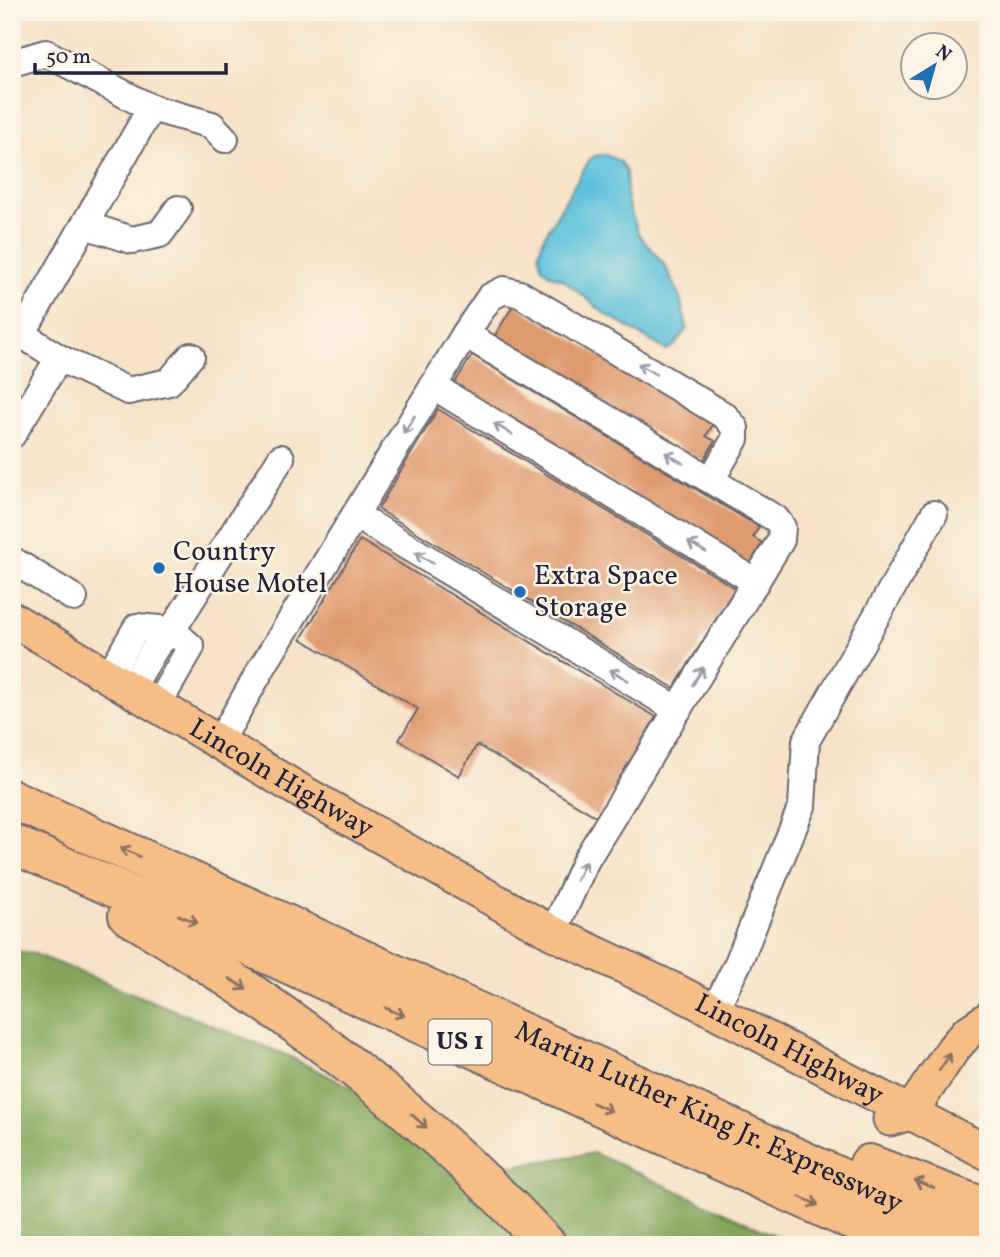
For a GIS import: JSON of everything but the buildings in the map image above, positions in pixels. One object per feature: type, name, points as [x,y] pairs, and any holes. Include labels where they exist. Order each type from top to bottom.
[{"type":"highway","name":"Martin Luther King Jr. Expressway","points":[[12,799],[988,1245]]},
{"type":"highway","name":"Martin Luther King Jr. Expressway","points":[[12,845],[238,941],[905,1245]]},
{"type":"highway","points":[[12,845],[216,969],[347,1061],[444,1143],[547,1245]]},
{"type":"highway","points":[[592,1063],[988,1209]]},
{"type":"main road","name":"Lincoln Highway","points":[[12,619],[219,743],[553,933],[714,1011],[988,1153]]},
{"type":"main road","name":"Lincoln Highway","points":[[553,933],[665,1012],[862,1114],[888,1119],[910,1113]]},
{"type":"main road","points":[[910,1113],[953,1049],[967,1033],[988,1019]]},
{"type":"lane","points":[[12,63],[46,53],[151,108],[212,125],[225,139]]},
{"type":"lane","points":[[151,108],[85,225],[17,331],[59,358],[128,391],[169,382],[191,356]]},
{"type":"lane","points":[[85,225],[132,240],[160,234],[178,209]]},
{"type":"lane","points":[[219,743],[433,386],[490,297],[504,290],[520,294],[725,416],[735,428],[735,439],[711,480]]},
{"type":"lane","points":[[465,334],[776,519],[782,527],[781,540],[586,860],[553,933]]},
{"type":"lane","points":[[12,435],[59,358]]},
{"type":"lane","points":[[433,386],[755,582]]},
{"type":"lane","points":[[172,630],[281,458]]},
{"type":"lane","points":[[714,1011],[738,963],[802,806],[806,741],[934,514]]},
{"type":"lane","points":[[355,515],[678,710]]},
{"type":"lane","points":[[12,560],[74,598]]},
{"type":"lane","points":[[137,627],[172,630],[191,647],[132,691],[137,627]]},
{"type":"green space","points":[[12,951],[32,953],[286,1055],[512,1166],[594,1153],[796,1245],[12,1245]]},
{"type":"water","points":[[597,155],[607,155],[620,162],[626,172],[627,201],[639,235],[665,265],[679,294],[687,328],[675,345],[666,350],[604,313],[564,280],[549,274],[541,266],[539,253],[544,237],[590,159]]},
{"type":"place","name":"Country House Motel","points":[[159,568]]},
{"type":"place","name":"Extra Space Storage","points":[[520,592]]}]
